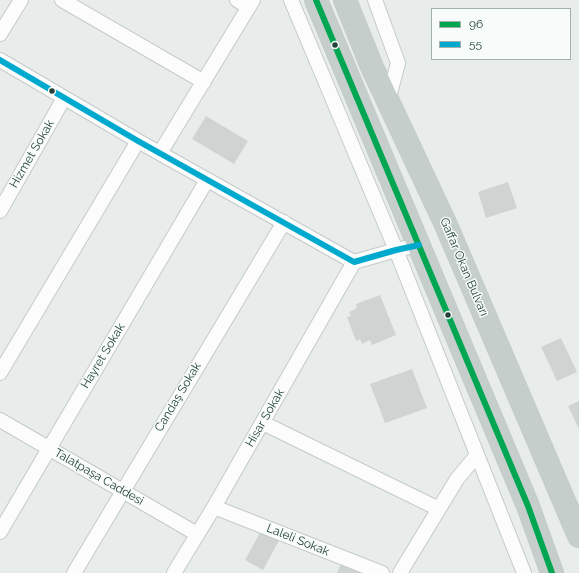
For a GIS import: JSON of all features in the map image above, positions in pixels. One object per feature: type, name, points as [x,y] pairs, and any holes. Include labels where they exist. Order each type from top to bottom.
[{"type":"highway","points":[[316,0],[528,506],[552,573]]},
{"type":"highway","name":"Gaffar Okan Bulvarı","points":[[345,0],[372,68],[446,225],[579,536]]},
{"type":"street","points":[[0,34],[21,0]]},
{"type":"street","points":[[62,0],[204,82]]},
{"type":"street","points":[[291,0],[396,250],[524,573]]},
{"type":"street","points":[[375,0],[398,63],[388,100]]},
{"type":"street","points":[[160,153],[204,82],[246,2]]},
{"type":"street","points":[[0,60],[138,141],[354,262],[419,245]]},
{"type":"street","name":"Hizmet Sokak","points":[[0,211],[64,98]]},
{"type":"street","points":[[0,373],[138,141]]},
{"type":"street","name":"Hayret Sokak","points":[[0,532],[207,180]]},
{"type":"street","name":"Candaş Sokak","points":[[74,573],[284,222]]},
{"type":"street","name":"Hisar Sokak","points":[[174,573],[263,423],[354,262]]},
{"type":"street","name":"Talatpaşa Caddesi","points":[[0,420],[198,534]]},
{"type":"street","points":[[263,423],[439,509]]},
{"type":"street","points":[[400,573],[457,479],[477,455]]},
{"type":"street","name":"Laleli Sokak","points":[[214,507],[382,573]]},
{"type":"building","points":[[206,116],[248,141],[234,164],[192,139]]},
{"type":"building","points":[[508,182],[517,208],[486,218],[478,192]]},
{"type":"building","points":[[380,295],[396,335],[372,345],[370,340],[362,344],[360,339],[356,341],[347,317],[351,316],[349,312],[357,308],[356,304]]},
{"type":"building","points":[[561,338],[577,372],[557,381],[541,347]]},
{"type":"building","points":[[412,369],[427,408],[385,423],[370,384]]},
{"type":"building","points":[[579,401],[579,429],[568,406]]},
{"type":"building","points":[[263,527],[281,537],[263,570],[245,560]]},
{"type":"building","points":[[343,559],[376,573],[337,573]]},
{"type":"transit line","name":"96","points":[[316,0],[528,506],[552,573]]},
{"type":"transit line","name":"55","points":[[0,60],[138,141],[354,262],[419,245]]}]
